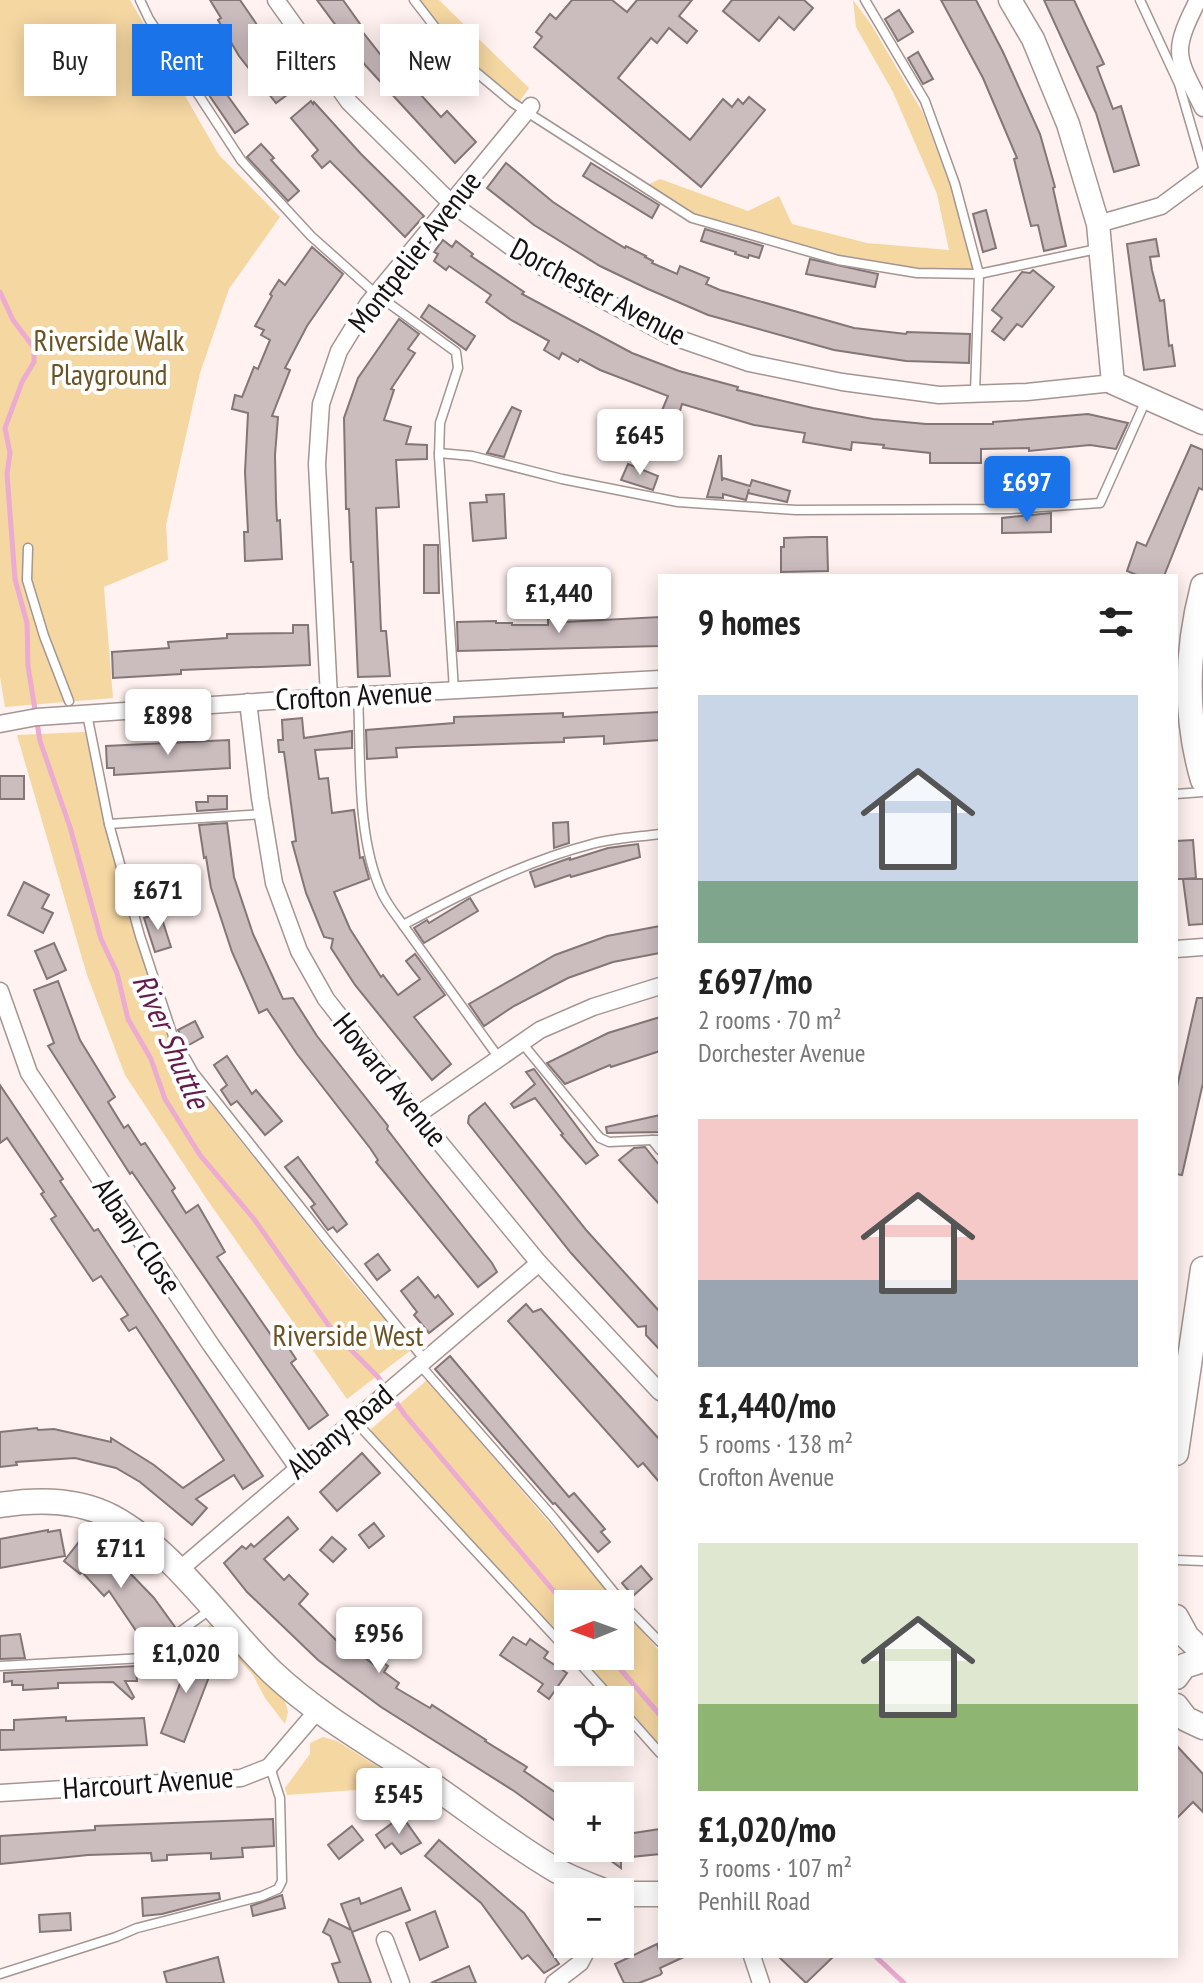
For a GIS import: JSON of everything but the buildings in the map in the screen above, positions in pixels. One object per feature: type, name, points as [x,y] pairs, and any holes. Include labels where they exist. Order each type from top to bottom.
[{"type":"main road","points":[[1203,586],[1183,650],[1203,780]]},
{"type":"main road","points":[[1178,1439],[1203,1269]]},
{"type":"main road","points":[[0,1505],[26,1501],[85,1506],[112,1517],[136,1532],[178,1571],[272,1671],[317,1711],[556,1870],[574,1878]]},
{"type":"main road","points":[[1178,1621],[1187,1637],[1203,1652]]},
{"type":"main road","points":[[1178,1674],[1184,1666],[1203,1660]]},
{"type":"main road","points":[[1178,1710],[1195,1727]]},
{"type":"main road","points":[[634,1894],[658,1894]]},
{"type":"street","name":"Dorchester Avenue","points":[[276,0],[349,102],[451,203],[529,260],[668,335],[749,363],[842,382],[939,395],[1027,392],[1113,383],[1203,423]]},
{"type":"street","points":[[1010,0],[1033,39],[1068,124],[1098,224],[1113,383]]},
{"type":"street","points":[[1198,0],[1182,34],[1179,53],[1180,62],[1203,108]]},
{"type":"street","name":"Montpelier Avenue","points":[[329,697],[317,464],[321,404],[339,351],[376,294],[528,110]]},
{"type":"street","points":[[1098,224],[1161,206],[1203,175]]},
{"type":"street","name":"Crofton Avenue","points":[[0,724],[71,708],[248,702],[658,679]]},
{"type":"street","name":"Howard Avenue","points":[[248,702],[274,883],[299,951],[326,999],[539,1263],[658,1390]]},
{"type":"street","points":[[1178,949],[1203,947]]},
{"type":"street","points":[[417,1115],[540,1030],[593,1007],[658,987]]},
{"type":"street","name":"Albany Close","points":[[0,991],[29,1073],[211,1345],[298,1468]]},
{"type":"street","name":"Albany Road","points":[[178,1571],[539,1263]]},
{"type":"street","name":"Harcourt Avenue","points":[[0,1793],[241,1778],[269,1767],[317,1711]]},
{"type":"street","points":[[385,1940],[401,1983]]},
{"type":"street","points":[[554,1983],[583,1958]]},
{"type":"street","points":[[753,1958],[761,1983]]},
{"type":"lane","points":[[140,0],[241,160],[311,236],[376,294],[456,352],[458,368],[440,423],[439,453],[454,690]]},
{"type":"lane","points":[[414,0],[458,57],[528,110],[692,218],[838,260],[917,273],[979,274],[1100,249]]},
{"type":"lane","points":[[865,0],[925,101],[955,184],[979,274],[975,394]]},
{"type":"lane","points":[[1140,0],[1179,84],[1203,167]]},
{"type":"lane","points":[[439,453],[472,456],[562,479],[692,503],[796,510],[1011,509],[1100,503],[1147,398]]},
{"type":"lane","points":[[28,548],[27,580],[109,824],[140,936],[173,1036],[194,1073],[423,1363],[625,1606],[658,1640]]},
{"type":"lane","points":[[358,695],[364,817],[370,861],[383,895],[500,1058]]},
{"type":"lane","points":[[1178,794],[1203,792]]},
{"type":"lane","points":[[109,824],[262,814]]},
{"type":"lane","points":[[403,925],[470,890],[559,853],[596,843],[658,834]]},
{"type":"lane","points":[[522,1043],[600,1138],[609,1142],[656,1140]]},
{"type":"lane","points":[[354,1420],[554,1636]]},
{"type":"lane","points":[[1178,1560],[1203,1561]]},
{"type":"lane","points":[[0,1666],[144,1658],[212,1608]]},
{"type":"lane","points":[[586,1670],[600,1686]]},
{"type":"lane","points":[[634,1724],[658,1751]]},
{"type":"lane","points":[[0,1974],[137,1928],[262,1896],[278,1889],[282,1881],[280,1798],[269,1767]]},
{"type":"green space","name":"Riverside Walk Playground","points":[[0,0],[130,0],[144,24],[132,24],[132,96],[185,96],[219,155],[280,217],[229,289],[200,373],[166,525],[168,560],[104,587],[113,698],[5,707],[0,677]]},
{"type":"green space","points":[[420,0],[439,0],[464,24],[436,24]]},
{"type":"green space","points":[[853,0],[871,24],[923,113],[953,193],[974,271],[929,271],[851,259],[697,216],[647,185],[660,179],[748,211],[779,196],[792,224],[867,243],[949,250],[937,194],[893,92],[856,27]]},
{"type":"green space","points":[[479,39],[529,88],[518,104],[479,69]]},
{"type":"green space","name":"Riverside West","points":[[85,732],[137,942],[162,1015],[184,1061],[213,1106],[347,1276],[411,1350],[347,1399],[206,1198],[125,1075],[87,975],[17,735]]},
{"type":"green space","points":[[427,1380],[607,1590],[554,1590],[554,1636],[369,1431]]},
{"type":"green space","points":[[634,1621],[658,1650],[658,1750],[634,1723],[634,1686],[600,1686],[586,1670],[634,1670]]},
{"type":"green space","points":[[212,1623],[285,1701],[288,1712],[285,1724],[265,1698],[253,1675],[208,1626]]},
{"type":"green space","points":[[323,1737],[337,1741],[405,1784],[287,1795],[285,1788],[310,1754],[310,1743]]},
{"type":"waterway","name":"River Shuttle","points":[[0,292],[13,320],[34,348],[34,362],[22,382],[5,428],[10,453],[7,474],[15,579],[27,623],[28,666],[40,741],[70,827],[101,939],[117,973],[128,1019],[151,1059],[165,1099],[200,1155],[254,1219],[334,1333],[378,1377],[405,1415],[554,1591]]},
{"type":"waterway","name":"River Shuttle","points":[[621,1670],[658,1713]]},
{"type":"waterway","name":"River Shuttle","points":[[877,1958],[904,1983]]}]
